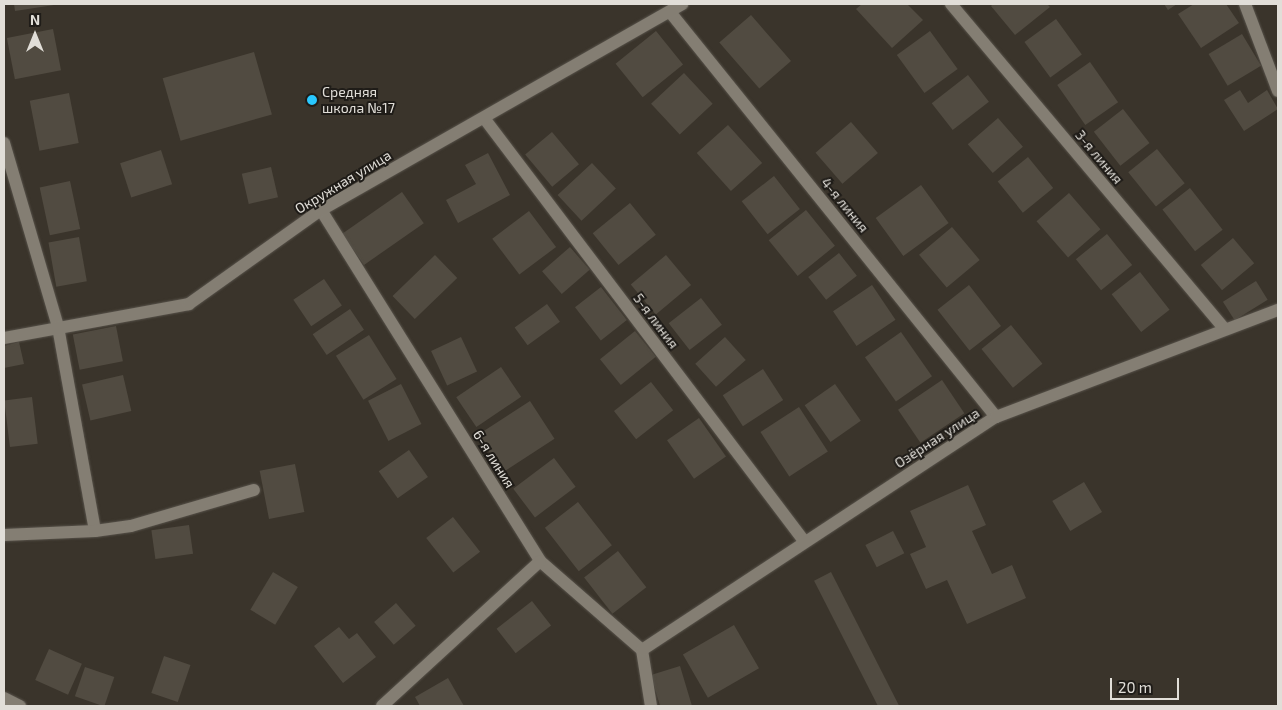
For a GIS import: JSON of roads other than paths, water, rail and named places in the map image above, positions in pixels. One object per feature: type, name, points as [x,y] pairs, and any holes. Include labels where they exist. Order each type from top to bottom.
[{"type":"street","name":"Окружная улица","points":[[4,338],[189,304],[321,210],[682,4]]},
{"type":"street","name":"3-я линия","points":[[951,4],[1225,329]]},
{"type":"street","points":[[1245,4],[1278,91]]},
{"type":"street","name":"4-я линия","points":[[670,12],[996,417]]},
{"type":"street","name":"5-я линия","points":[[484,118],[804,541]]},
{"type":"street","points":[[4,143],[58,327],[95,531]]},
{"type":"street","name":"6-я линия","points":[[321,210],[540,561],[642,650]]},
{"type":"street","name":"Озёрная улица","points":[[642,650],[804,541],[996,417],[1278,310]]},
{"type":"street","points":[[4,534],[95,531],[131,526],[254,490]]},
{"type":"street","points":[[382,706],[540,561]]},
{"type":"street","points":[[642,650],[651,706]]},
{"type":"street","points":[[4,698],[20,706]]},
{"type":"place","name":"Средняя школа №17","points":[[312,100]]}]
